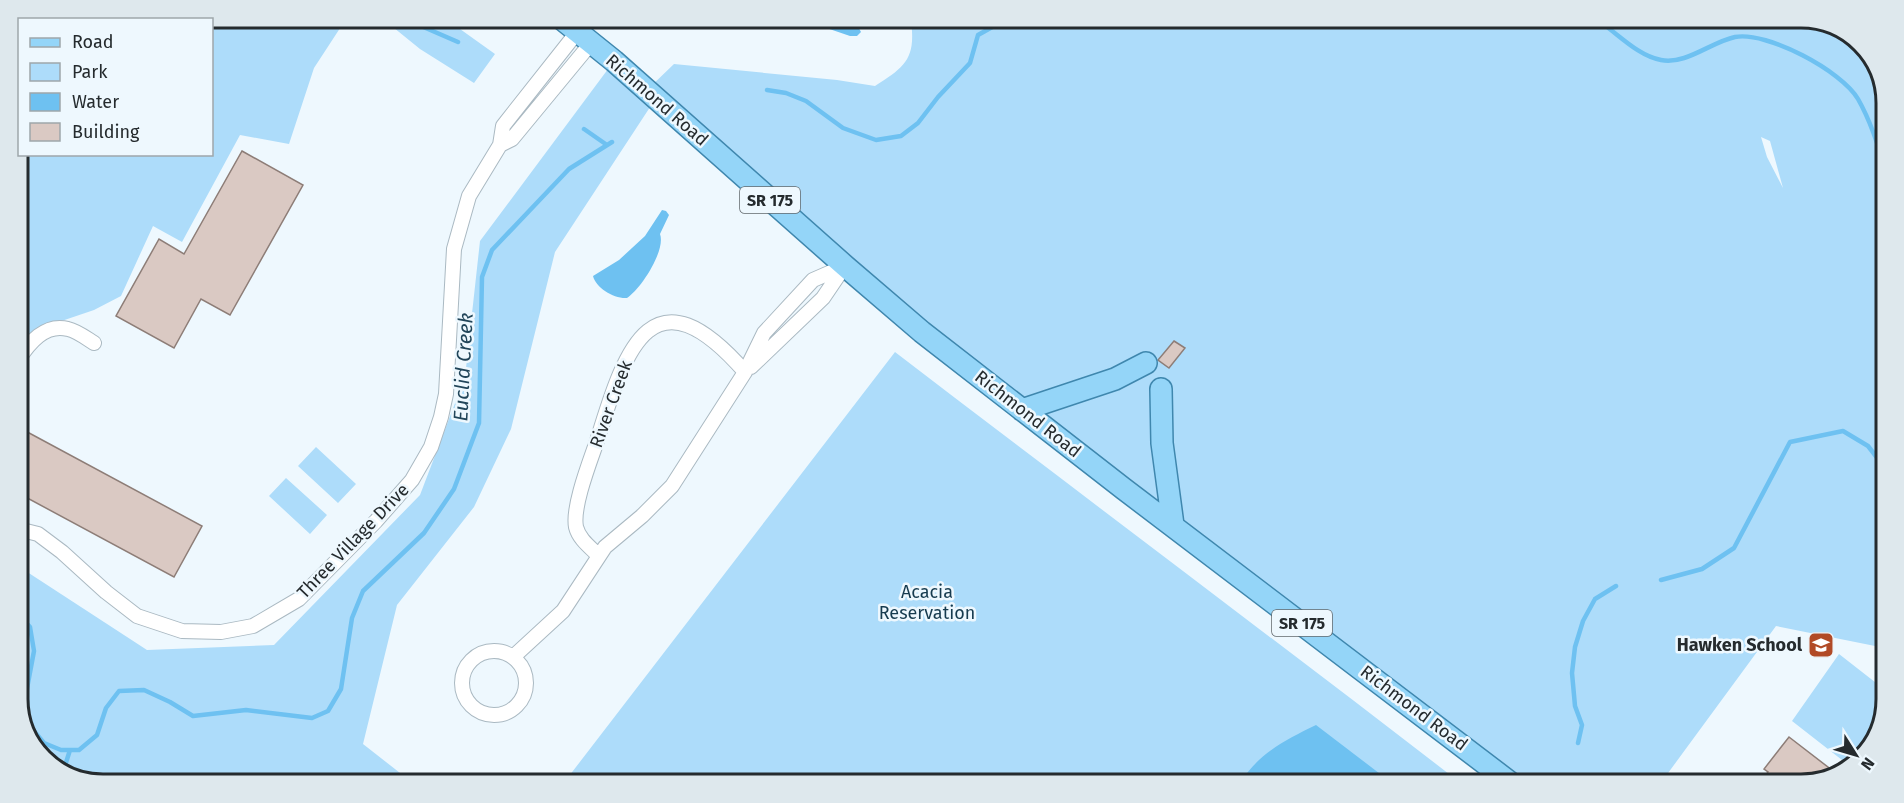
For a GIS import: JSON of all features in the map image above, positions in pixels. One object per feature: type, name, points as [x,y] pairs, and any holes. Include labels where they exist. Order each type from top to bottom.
[{"type":"main road","name":"Richmond Road","points":[[577,31],[922,332],[1499,774]]},
{"type":"main road","points":[[1022,410],[1115,379],[1146,363]]},
{"type":"main road","points":[[1161,389],[1162,443],[1173,525]]},
{"type":"street","name":"Three Village Drive","points":[[29,532],[38,534],[62,552],[106,592],[137,616],[182,631],[221,632],[253,626],[299,599],[376,521],[412,480],[430,447],[441,417],[446,394],[454,249],[470,196],[500,146],[503,126],[577,31]]},
{"type":"street","points":[[513,657],[563,611],[605,547],[642,516],[672,486],[746,372],[764,333],[813,280],[845,266]]},
{"type":"street","points":[[746,372],[823,298],[845,266]]},
{"type":"street","name":"River Creek","points":[[598,555],[580,537],[576,525],[578,502],[627,357],[640,337],[656,325],[675,321],[695,328],[710,338],[746,372]]},
{"type":"street","points":[[29,343],[55,327],[69,329],[94,343]]},
{"type":"street","points":[[504,652],[513,657],[521,665],[525,675],[526,686],[523,696],[508,712],[487,715],[477,711],[469,704],[461,685],[462,675],[467,665],[483,653],[504,652]]},
{"type":"green space","points":[[213,29],[339,29],[314,68],[289,144],[240,135],[182,242],[153,226],[121,296],[94,310],[35,330],[29,338],[29,156],[213,156]]},
{"type":"green space","points":[[395,29],[460,29],[495,54],[474,83],[420,49]]},
{"type":"green space","points":[[912,29],[1801,29],[1815,30],[1838,38],[1857,54],[1868,70],[1875,98],[1876,646],[1776,626],[1667,774],[1499,774],[1124,489],[656,98],[555,252],[511,429],[474,507],[397,605],[363,744],[401,774],[103,774],[89,773],[66,765],[47,749],[32,724],[29,705],[29,573],[147,650],[274,645],[420,495],[465,377],[480,241],[614,61],[647,90],[674,64],[837,80],[875,86],[901,67],[912,45]],"holes":[[[1761,137],[1770,141],[1783,188],[1767,157]]]},
{"type":"green space","name":"Acacia Reservation","points":[[895,352],[1449,774],[571,774]]},
{"type":"green space","points":[[316,447],[356,484],[338,503],[298,466]]},
{"type":"green space","points":[[286,478],[327,515],[310,534],[269,496]]},
{"type":"green space","points":[[1839,654],[1876,683],[1876,700],[1870,728],[1857,749],[1843,761],[1792,721]]},
{"type":"water","points":[[829,29],[859,29],[861,32],[857,36]]},
{"type":"water","points":[[662,210],[669,215],[660,234],[661,241],[656,259],[645,278],[627,298],[606,292],[593,276],[619,260],[645,236]]},
{"type":"water","points":[[1316,725],[1380,774],[1246,774],[1264,755]]},
{"type":"building","points":[[242,151],[303,185],[230,315],[201,299],[174,348],[116,316],[159,239],[184,254]]},
{"type":"building","points":[[1174,341],[1185,348],[1169,368],[1158,360]]},
{"type":"building","points":[[29,433],[202,526],[174,577],[29,499]]},
{"type":"building","points":[[1789,737],[1830,769],[1801,774],[1766,774],[1768,772],[1764,769]]},
{"type":"waterway","points":[[428,29],[458,42]]},
{"type":"waterway","name":"Euclid Creek","points":[[767,90],[786,93],[806,101],[843,128],[876,140],[901,136],[918,123],[938,97],[970,63],[978,35],[989,29]]},
{"type":"waterway","name":"Euclid Creek","points":[[1610,29],[1637,50],[1653,58],[1670,61],[1689,56],[1735,37],[1765,40],[1784,47],[1820,65],[1849,88],[1858,99],[1875,136]]},
{"type":"waterway","points":[[584,129],[607,145]]},
{"type":"waterway","name":"Euclid Creek","points":[[37,735],[44,743],[61,750],[79,750],[97,735],[106,708],[119,691],[144,690],[193,716],[246,710],[312,718],[328,711],[341,689],[352,618],[363,591],[424,533],[454,489],[479,423],[482,277],[492,250],[569,169],[612,142]]},
{"type":"waterway","points":[[1661,580],[1702,569],[1734,548],[1790,442],[1843,431],[1868,446],[1876,456]]},
{"type":"waterway","points":[[1578,743],[1582,725],[1575,706],[1572,673],[1575,647],[1583,621],[1595,599],[1616,586]]},
{"type":"waterway","name":"Euclid Creek","points":[[29,626],[34,651],[29,678]]},
{"type":"waterway","points":[[65,765],[70,750]]},
{"type":"place","name":"Hawken School","points":[[1821,645]]}]
